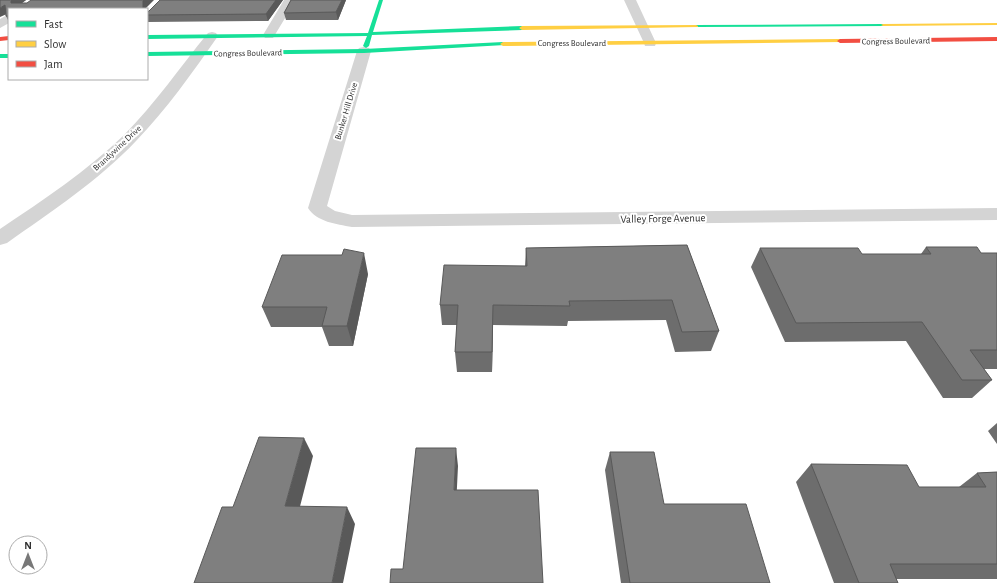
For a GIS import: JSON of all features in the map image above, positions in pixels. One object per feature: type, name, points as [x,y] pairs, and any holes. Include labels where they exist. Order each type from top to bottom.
[{"type":"street","points":[[269,35],[290,0]]},
{"type":"street","name":"Bunker Hill Drive","points":[[329,216],[317,208],[364,51],[381,0]]},
{"type":"street","points":[[630,0],[650,43]]},
{"type":"street","points":[[954,24],[976,40]]},
{"type":"street","name":"Congress Boulevard","points":[[148,37],[370,34],[510,28],[997,24]]},
{"type":"street","name":"Brandywine Drive","points":[[0,238],[72,188],[129,138],[147,120],[212,36]]},
{"type":"street","name":"Congress Boulevard","points":[[148,54],[364,51],[488,44],[997,40]]},
{"type":"street","name":"Valley Forge Avenue","points":[[329,216],[352,221],[997,214]]},
{"type":"building","points":[[0,0],[12,0],[11,3],[27,3],[31,0],[144,0],[143,8],[8,8],[8,16],[6,16],[5,5],[0,8]]},
{"type":"building","points":[[160,0],[276,0],[266,14],[148,15],[149,11]]},
{"type":"building","points":[[291,0],[342,0],[336,12],[284,13]]},
{"type":"building","points":[[687,245],[719,331],[682,332],[672,300],[569,301],[570,306],[493,305],[492,352],[455,352],[458,305],[440,305],[444,265],[527,266],[526,248]]},
{"type":"building","points":[[926,247],[977,247],[981,253],[997,253],[997,350],[970,350],[992,380],[962,380],[922,322],[796,323],[760,248],[858,248],[862,254],[931,254]]},
{"type":"building","points":[[344,249],[364,253],[347,326],[322,326],[327,307],[262,307],[282,255],[342,255]]},
{"type":"building","points":[[259,437],[304,438],[285,506],[347,507],[332,583],[194,583],[222,507],[233,507]]},
{"type":"building","points":[[416,448],[456,448],[454,490],[538,490],[543,583],[390,583],[391,569],[403,569]]},
{"type":"building","points":[[610,452],[654,452],[664,504],[746,504],[770,583],[630,583]]},
{"type":"building","points":[[811,464],[907,465],[919,487],[986,487],[977,473],[997,472],[997,564],[890,564],[898,583],[859,583]]},
{"type":"traffic: fast","points":[[366,46],[381,0]]},
{"type":"traffic: fast","points":[[696,26],[883,25]]},
{"type":"traffic: fast","points":[[148,37],[370,34],[522,28]]},
{"type":"traffic: fast","points":[[148,54],[364,51],[503,44]]},
{"type":"traffic: fast","points":[[0,56],[8,56]]},
{"type":"traffic: slow","points":[[883,25],[997,24]]},
{"type":"traffic: slow","points":[[522,28],[696,26]]},
{"type":"traffic: slow","points":[[503,44],[840,41]]},
{"type":"traffic: jam","points":[[0,39],[8,38]]},
{"type":"traffic: jam","points":[[840,41],[997,39]]}]
